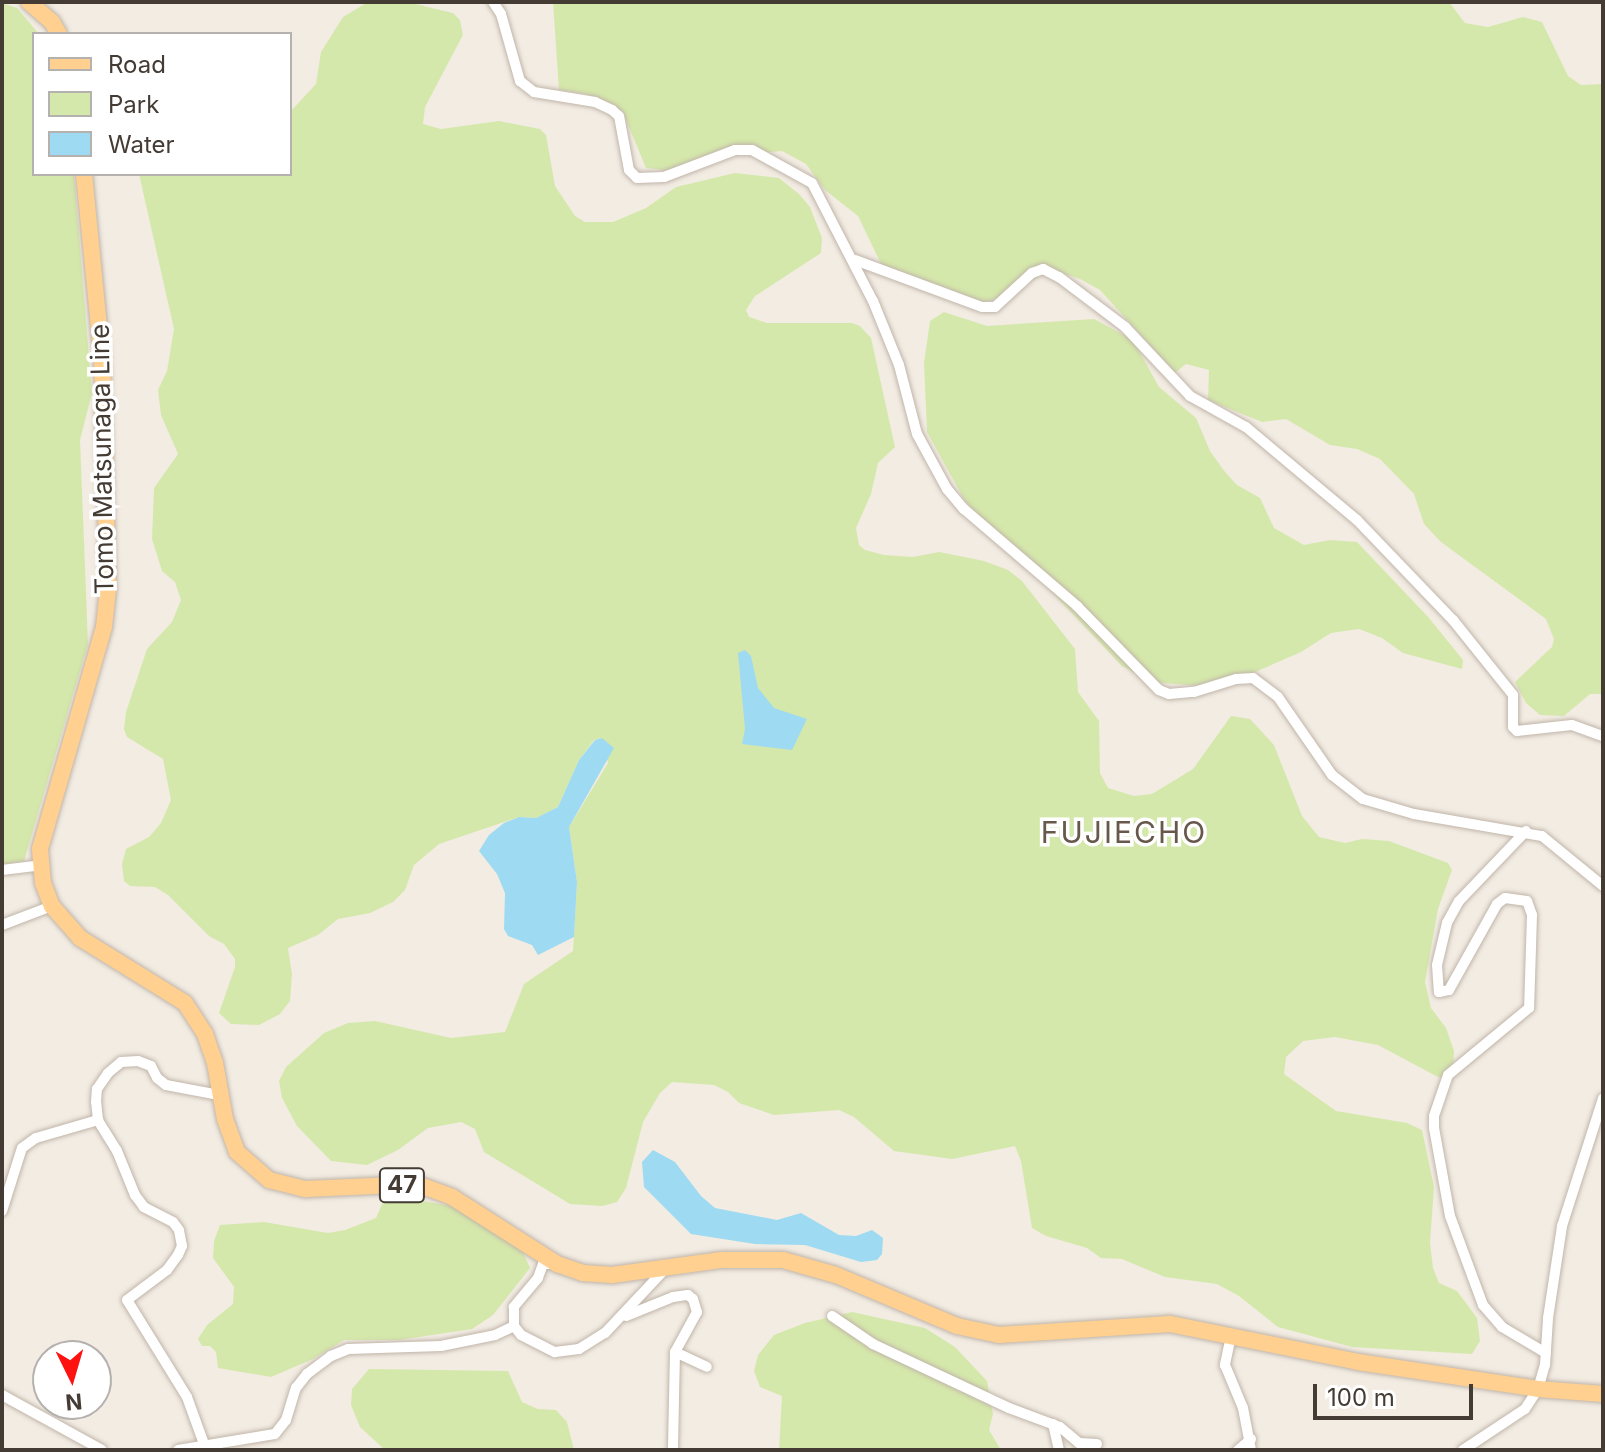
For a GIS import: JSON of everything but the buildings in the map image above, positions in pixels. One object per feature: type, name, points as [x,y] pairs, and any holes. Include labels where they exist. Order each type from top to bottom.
[{"type":"main road","points":[[29,2],[52,22],[58,32]]},
{"type":"main road","name":"Tomo Matsunaga Line","points":[[84,176],[97,279],[102,357],[108,589],[104,627],[40,849],[41,865],[52,906],[80,938],[185,1003],[205,1034],[215,1063],[219,1095],[237,1152],[269,1180],[306,1189],[417,1184],[452,1197],[557,1264],[583,1273],[612,1275],[722,1260],[783,1260],[836,1275],[957,1326],[999,1335],[1170,1324],[1278,1349],[1538,1389],[1603,1394]]},
{"type":"street","points":[[493,2],[501,14],[520,81],[534,92],[595,102],[612,110],[619,116],[629,170],[637,178],[664,177],[735,150],[762,153],[812,183],[855,260],[899,365],[917,434],[947,489],[964,509],[1077,606],[1159,690],[1169,694],[1194,692],[1236,679],[1253,678],[1278,697],[1332,775],[1363,799],[1414,814],[1542,836],[1603,886]]},
{"type":"street","points":[[855,260],[982,307],[995,307],[1032,273],[1043,269],[1059,277],[1125,327],[1190,396],[1246,427],[1357,520],[1453,620],[1513,695],[1513,727],[1517,731],[1524,733],[1572,725],[1603,736]]},
{"type":"street","points":[[1526,831],[1459,901],[1447,923],[1437,965],[1439,992],[1449,990],[1497,904],[1505,898],[1527,901],[1532,915],[1529,1008],[1448,1075],[1434,1116],[1434,1128],[1450,1216],[1483,1305],[1502,1327],[1546,1353]]},
{"type":"street","points":[[2,870],[41,865]]},
{"type":"street","points":[[2,925],[52,906]]},
{"type":"street","points":[[204,1444],[187,1397],[127,1300],[167,1270],[182,1246],[179,1230],[173,1222],[144,1207],[135,1195],[117,1151],[98,1120],[97,1089],[121,1062],[138,1061],[151,1066],[157,1078],[166,1085],[219,1095]]},
{"type":"street","points":[[1463,1450],[1525,1409],[1538,1389],[1546,1353],[1562,1226],[1603,1098]]},
{"type":"street","points":[[2,1211],[22,1148],[36,1138],[98,1120]]},
{"type":"street","points":[[557,1264],[543,1264],[538,1278],[514,1307],[514,1326],[531,1343],[555,1352],[579,1349],[624,1316],[665,1269]]},
{"type":"street","points":[[624,1316],[688,1295],[693,1299],[697,1312],[675,1352],[673,1450]]},
{"type":"street","points":[[832,1316],[873,1344],[1009,1408],[1053,1424],[1079,1443],[1097,1444]]},
{"type":"street","points":[[178,1450],[275,1434],[286,1420],[296,1388],[307,1374],[331,1356],[348,1349],[441,1346],[495,1335],[514,1326]]},
{"type":"street","points":[[1231,1336],[1225,1365],[1251,1444],[1238,1450]]},
{"type":"street","points":[[675,1352],[707,1367]]},
{"type":"street","points":[[2,1395],[102,1450]]},
{"type":"street","points":[[1053,1424],[1059,1450]]},
{"type":"green space","points":[[368,2],[407,2],[453,13],[460,20],[463,35],[425,107],[423,124],[441,129],[499,121],[540,129],[546,135],[555,186],[575,216],[585,222],[613,222],[646,208],[676,187],[735,173],[779,178],[799,194],[810,207],[822,238],[821,253],[755,296],[746,310],[749,317],[767,323],[852,323],[860,326],[871,338],[895,447],[878,463],[871,494],[856,528],[859,545],[865,550],[884,555],[913,557],[939,552],[984,561],[1008,570],[1022,581],[1075,649],[1078,692],[1099,721],[1100,773],[1108,788],[1134,796],[1152,794],[1193,769],[1231,716],[1250,719],[1274,745],[1302,816],[1319,837],[1345,843],[1362,839],[1389,841],[1448,863],[1452,870],[1438,909],[1425,982],[1431,1008],[1446,1028],[1454,1051],[1453,1077],[1438,1077],[1378,1045],[1335,1037],[1303,1041],[1286,1057],[1284,1074],[1336,1111],[1407,1123],[1422,1130],[1434,1187],[1430,1243],[1433,1268],[1439,1283],[1457,1291],[1477,1318],[1480,1341],[1472,1354],[1352,1347],[1278,1327],[1239,1296],[1217,1284],[1165,1277],[1122,1259],[1101,1258],[1087,1248],[1046,1236],[1032,1228],[1021,1161],[1015,1146],[952,1159],[894,1151],[854,1117],[839,1110],[774,1115],[739,1103],[728,1092],[714,1085],[672,1082],[660,1093],[643,1122],[626,1188],[617,1202],[602,1206],[570,1204],[484,1152],[475,1129],[461,1122],[428,1128],[398,1150],[367,1165],[331,1161],[297,1126],[282,1098],[279,1081],[286,1067],[324,1033],[348,1023],[375,1021],[451,1038],[505,1032],[524,984],[573,951],[577,882],[569,827],[608,763],[602,738],[594,740],[579,760],[558,807],[536,818],[519,817],[439,844],[414,865],[405,890],[393,902],[370,913],[338,919],[318,935],[288,948],[292,974],[290,1001],[280,1014],[259,1025],[231,1024],[219,1013],[235,967],[235,959],[224,944],[209,936],[168,895],[155,887],[130,886],[124,881],[122,864],[126,849],[149,837],[161,823],[171,800],[163,759],[127,737],[124,729],[126,712],[147,649],[172,622],[181,600],[175,582],[162,571],[152,539],[154,488],[178,454],[161,415],[158,390],[167,371],[174,329],[139,176],[292,176],[292,110],[316,84],[321,52],[343,17]]},
{"type":"green space","points":[[553,2],[1449,2],[1465,23],[1488,27],[1523,17],[1542,22],[1568,76],[1581,85],[1603,84],[1603,694],[1590,694],[1564,716],[1540,715],[1526,703],[1515,682],[1552,647],[1554,639],[1546,619],[1441,542],[1424,524],[1414,494],[1380,459],[1357,449],[1330,445],[1286,419],[1262,422],[1208,400],[1209,370],[1186,364],[1175,373],[1100,290],[1080,279],[1050,269],[1008,296],[984,302],[958,298],[883,268],[858,216],[825,190],[806,164],[782,151],[726,156],[671,171],[646,168],[624,115],[617,108],[586,94],[559,90]]},
{"type":"green space","points":[[2,3],[17,8],[37,32],[32,32],[32,176],[74,176],[92,393],[80,440],[88,644],[24,861],[2,865]]},
{"type":"green space","points":[[944,312],[987,326],[1094,319],[1133,340],[1159,387],[1196,418],[1210,451],[1237,485],[1260,498],[1274,528],[1304,545],[1330,540],[1357,542],[1429,618],[1463,660],[1462,669],[1403,653],[1382,638],[1359,629],[1331,633],[1301,652],[1221,687],[1161,683],[1122,666],[965,501],[927,432],[924,363],[930,321]]},
{"type":"green space","points":[[386,1195],[452,1206],[520,1245],[530,1268],[493,1315],[472,1329],[399,1340],[344,1340],[313,1359],[271,1377],[218,1368],[216,1352],[210,1346],[202,1346],[198,1339],[207,1325],[233,1304],[234,1287],[213,1258],[214,1241],[220,1225],[264,1222],[328,1233],[345,1230],[376,1218]]},
{"type":"green space","points":[[852,1312],[925,1328],[955,1347],[987,1381],[993,1414],[989,1430],[1001,1450],[779,1450],[782,1396],[760,1387],[754,1371],[758,1355],[774,1335],[805,1323]]},
{"type":"green space","points":[[369,1369],[508,1371],[522,1402],[538,1409],[556,1410],[567,1422],[574,1450],[385,1450],[360,1427],[351,1405],[352,1389]]},
{"type":"water","points":[[745,650],[751,656],[758,688],[774,708],[807,719],[792,750],[742,744],[745,729],[738,653]]},
{"type":"water","points":[[602,738],[614,748],[569,827],[577,882],[574,937],[538,955],[532,945],[508,936],[504,929],[505,893],[497,874],[479,851],[489,835],[504,823],[519,817],[536,818],[558,807],[579,760],[595,740]]},
{"type":"water","points":[[653,1150],[675,1162],[701,1196],[715,1208],[777,1220],[801,1213],[839,1235],[856,1236],[872,1230],[883,1238],[882,1254],[877,1260],[861,1262],[805,1245],[755,1244],[691,1234],[644,1187],[642,1162]]},
{"type":"district","name":"FUJIECHO","points":[[1124,832]]}]
